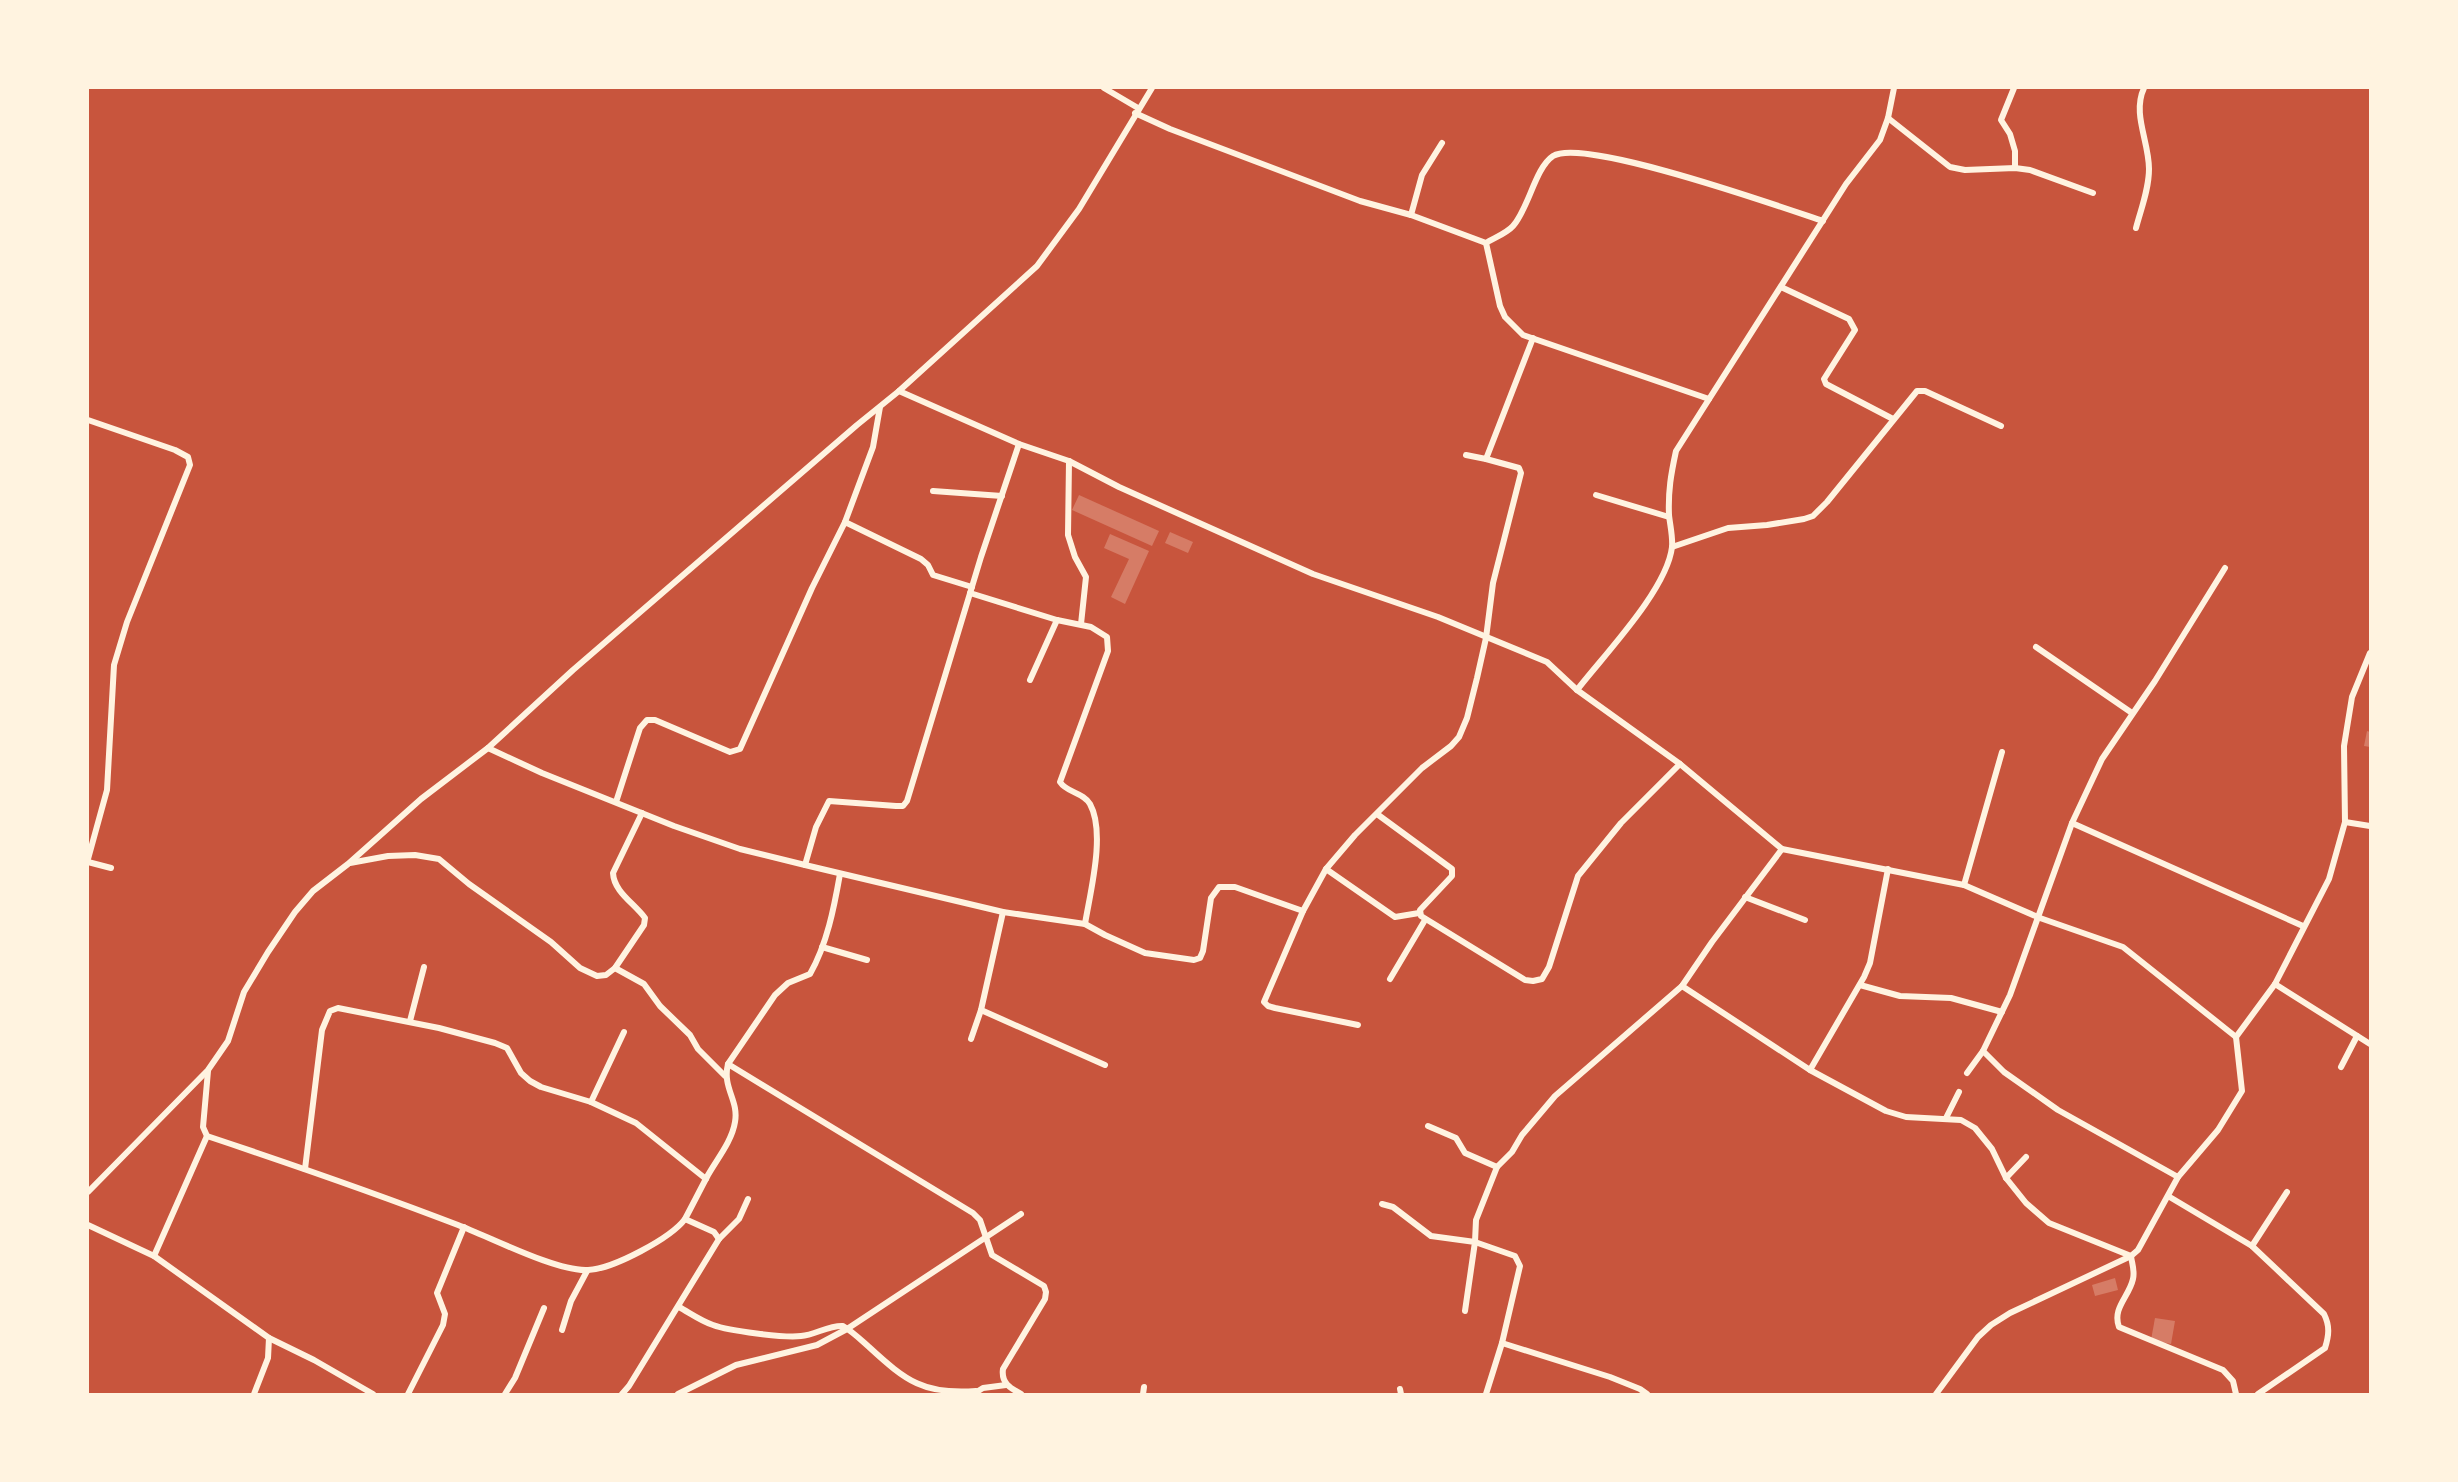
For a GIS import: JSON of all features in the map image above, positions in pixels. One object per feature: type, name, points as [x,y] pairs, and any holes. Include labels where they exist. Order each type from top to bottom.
[{"type":"street","points":[[1104,88],[1137,111],[1170,129],[1360,201],[1411,215],[1486,243]]},
{"type":"street","points":[[88,1192],[208,1070],[228,1041],[244,992],[295,912],[313,891],[348,864],[421,799],[488,748],[573,670],[899,391],[1037,266],[1079,209],[1152,88]]},
{"type":"street","points":[[1577,690],[1658,584],[1672,547],[1669,483],[1676,451],[1846,184],[1880,140],[1894,88]]},
{"type":"street","points":[[2014,88],[2001,120],[2010,134],[2015,151],[2015,168]]},
{"type":"street","points":[[2136,228],[2149,178],[2139,102],[2144,88]]},
{"type":"street","points":[[1888,118],[1950,167],[1965,170],[2015,168],[2043,174],[2093,193]]},
{"type":"street","points":[[1411,215],[1423,175],[1441,143]]},
{"type":"street","points":[[1486,243],[1513,226],[1541,171],[1551,157],[1565,151],[1647,166],[1731,190],[1823,221]]},
{"type":"street","points":[[1486,243],[1505,317],[1523,335],[1709,399]]},
{"type":"street","points":[[1781,287],[1849,319],[1855,330],[1824,379],[1826,384],[1893,419]]},
{"type":"street","points":[[1486,459],[1533,338]]},
{"type":"street","points":[[899,391],[1019,444],[1069,461],[1119,487],[1313,574],[1438,617],[1547,662],[1577,690],[1680,764],[1782,849],[1964,885],[2039,918],[2123,947],[2236,1037]]},
{"type":"street","points":[[1672,547],[1728,528],[1767,526],[1813,516],[1917,391],[1925,391],[2001,426]]},
{"type":"street","points":[[616,802],[640,728],[647,720],[655,720],[720,748],[730,751],[740,749],[845,522],[873,447],[881,406]]},
{"type":"street","points":[[88,420],[175,450],[188,457],[190,465],[127,622],[114,665],[107,790],[88,860],[111,868]]},
{"type":"street","points":[[805,865],[816,827],[829,801],[903,806],[907,801],[1019,444]]},
{"type":"street","points":[[1358,1025],[1275,1008],[1264,1002],[1303,911],[1326,869],[1355,835],[1422,768],[1451,746],[1459,737],[1467,718],[1486,638],[1493,583],[1521,473],[1514,466],[1466,455]]},
{"type":"street","points":[[1069,461],[1068,535],[1075,557],[1086,577],[1081,624]]},
{"type":"street","points":[[933,491],[1002,496]]},
{"type":"street","points":[[1596,495],[1669,517]]},
{"type":"street","points":[[845,522],[920,559],[928,565],[933,575],[1104,634],[1109,645],[1060,782],[1062,786],[1083,796],[1091,806],[1097,832],[1085,924]]},
{"type":"street","points":[[1967,1073],[1983,1051],[2002,1012],[2072,823],[2102,759],[2155,681],[2225,568]]},
{"type":"street","points":[[1030,680],[1057,620]]},
{"type":"street","points":[[2036,647],[2132,713]]},
{"type":"street","points":[[1936,1395],[1978,1337],[1991,1325],[2138,1250],[2178,1177],[2218,1130],[2242,1091],[2236,1037],[2275,984],[2329,879],[2345,822],[2344,746],[2352,697],[2371,653]]},
{"type":"street","points":[[488,748],[542,773],[740,849],[1003,912],[1085,924],[1145,953],[1194,960],[1200,958],[1211,898],[1219,887],[1235,887],[1303,911]]},
{"type":"street","points":[[1964,885],[2002,752]]},
{"type":"street","points":[[1419,913],[1425,920],[1525,980],[1542,979],[1562,933],[1578,876],[1621,823],[1680,764]]},
{"type":"street","points":[[348,864],[415,855],[439,859],[469,884],[551,942],[587,973],[606,975],[615,968],[644,925],[645,918],[621,891],[614,881],[613,873],[642,813]]},
{"type":"street","points":[[1377,814],[1452,869],[1452,876],[1419,913]]},
{"type":"street","points":[[2345,822],[2371,826]]},
{"type":"street","points":[[2072,823],[2303,926]]},
{"type":"street","points":[[1465,1311],[1476,1220],[1497,1167],[1512,1152],[1522,1135],[1555,1096],[1682,986],[1782,849]]},
{"type":"street","points":[[1326,869],[1395,916],[1419,913]]},
{"type":"street","points":[[1810,1070],[1860,985],[1874,948],[1888,869]]},
{"type":"street","points":[[208,1070],[203,1127],[207,1136],[464,1227],[542,1260],[587,1270],[610,1264],[677,1229],[685,1219],[735,1123],[735,1107],[725,1076],[728,1065],[775,995],[788,983],[810,974],[835,907],[841,874]]},
{"type":"street","points":[[1745,897],[1805,920]]},
{"type":"street","points":[[971,1039],[981,1010],[1003,912]]},
{"type":"street","points":[[1390,979],[1425,920]]},
{"type":"street","points":[[822,947],[867,960]]},
{"type":"street","points":[[410,1021],[424,967]]},
{"type":"street","points":[[615,968],[644,984],[660,1006],[690,1035],[698,1049],[725,1076]]},
{"type":"street","points":[[2275,984],[2371,1044]]},
{"type":"street","points":[[1860,985],[1900,996],[1951,998],[2002,1012]]},
{"type":"street","points":[[1682,986],[1810,1070],[1886,1111],[1906,1117],[1961,1121],[1980,1133],[2007,1178],[2026,1203],[2049,1223],[2130,1256]]},
{"type":"street","points":[[305,1169],[322,1030],[330,1011],[338,1008],[410,1021],[507,1048],[521,1073],[530,1081],[591,1102],[636,1123],[706,1179]]},
{"type":"street","points":[[981,1010],[1105,1065]]},
{"type":"street","points":[[591,1102],[624,1032]]},
{"type":"street","points":[[2341,1067],[2357,1036]]},
{"type":"street","points":[[1983,1051],[2004,1072],[2058,1110],[2178,1177]]},
{"type":"street","points":[[728,1065],[973,1213],[980,1220],[992,1255],[1044,1286],[1046,1292],[1003,1369],[1002,1376],[1006,1385],[1021,1395]]},
{"type":"street","points":[[1946,1118],[1959,1092]]},
{"type":"street","points":[[1428,1126],[1456,1138],[1465,1153],[1497,1167]]},
{"type":"street","points":[[154,1256],[207,1136]]},
{"type":"street","points":[[2007,1178],[2025,1157]]},
{"type":"street","points":[[2252,1246],[2287,1192]]},
{"type":"street","points":[[2168,1196],[2252,1246],[2323,1314],[2328,1323],[2329,1336],[2325,1348],[2258,1395]]},
{"type":"street","points":[[622,1395],[719,1239],[739,1219],[748,1199]]},
{"type":"street","points":[[1382,1204],[1393,1207],[1431,1236],[1475,1242],[1518,1259],[1520,1266],[1502,1343],[1486,1395]]},
{"type":"street","points":[[678,1395],[736,1365],[817,1345],[1021,1214]]},
{"type":"street","points":[[685,1219],[714,1232],[719,1239]]},
{"type":"street","points":[[88,1225],[154,1256],[268,1338],[314,1360],[373,1395]]},
{"type":"street","points":[[408,1395],[443,1325],[445,1314],[437,1293],[464,1227]]},
{"type":"street","points":[[2130,1256],[2134,1270],[2133,1280],[2118,1309],[2116,1319],[2119,1327],[2223,1370],[2233,1381],[2236,1395]]},
{"type":"street","points":[[562,1330],[571,1301],[587,1270]]},
{"type":"street","points":[[679,1307],[710,1325],[788,1337],[803,1336],[840,1325],[847,1328],[895,1371],[918,1385],[952,1393],[975,1393],[997,1385],[1006,1385]]},
{"type":"street","points":[[505,1395],[515,1378],[544,1308]]},
{"type":"street","points":[[254,1395],[268,1358],[268,1338]]},
{"type":"street","points":[[1502,1343],[1610,1377],[1640,1389],[1647,1395]]},
{"type":"building","points":[[1079,495],[1159,531],[1152,546],[1072,510]]},
{"type":"building","points":[[1170,532],[1193,542],[1188,553],[1165,543]]},
{"type":"building","points":[[1110,534],[1149,551],[1125,604],[1111,597],[1129,559],[1104,548]]},
{"type":"building","points":[[2367,731],[2370,732],[2370,747],[2364,746]]},
{"type":"building","points":[[2115,1278],[2118,1290],[2095,1296],[2092,1285]]},
{"type":"building","points":[[2155,1318],[2175,1321],[2171,1344],[2151,1340]]}]
